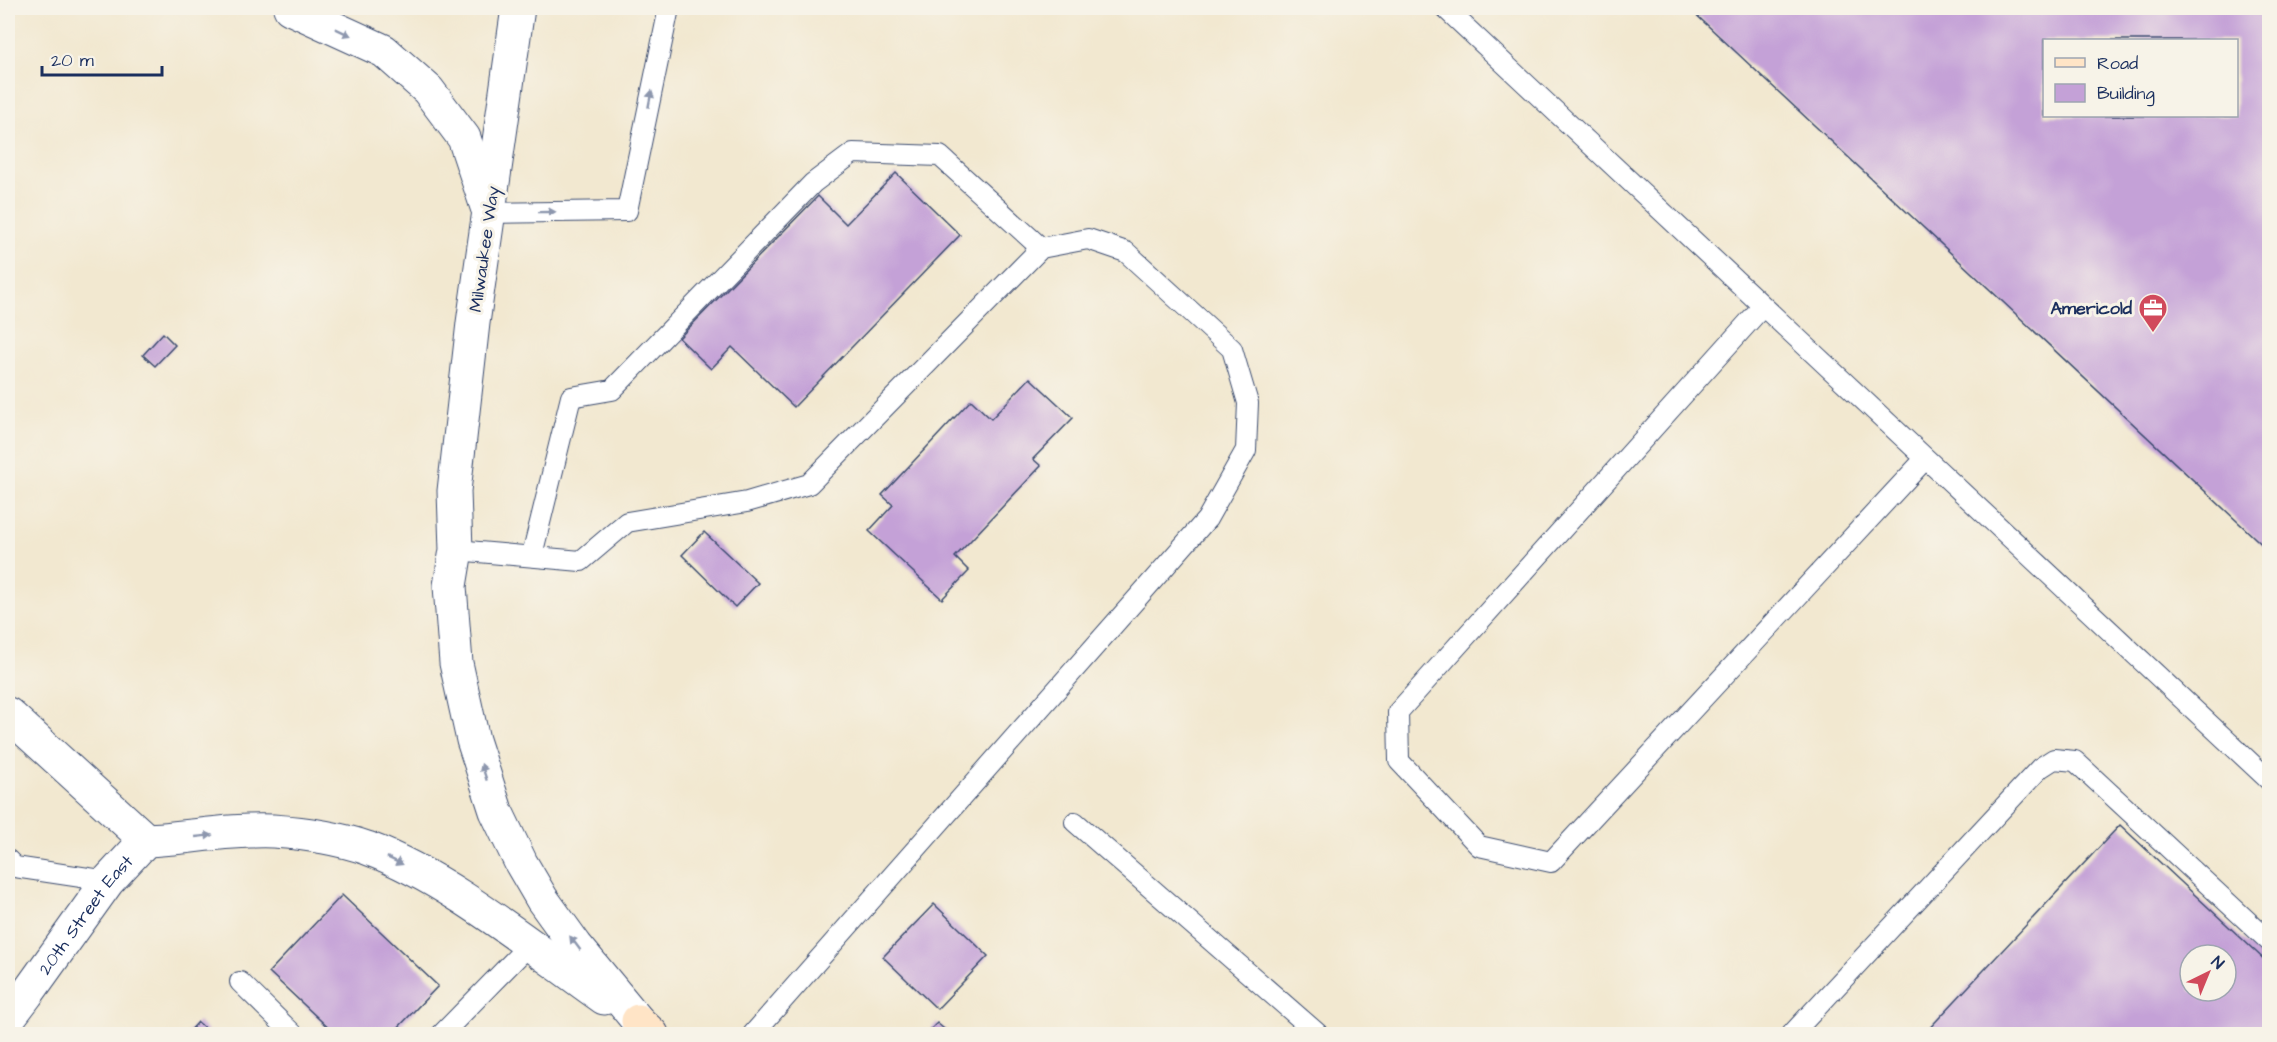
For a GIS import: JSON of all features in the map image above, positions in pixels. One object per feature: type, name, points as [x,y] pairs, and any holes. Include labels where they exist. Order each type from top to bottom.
[{"type":"street","points":[[290,8],[384,51],[428,90],[464,138],[489,213]]},
{"type":"street","name":"Milwaukee Way","points":[[518,8],[473,323],[454,491],[456,550],[450,586],[456,663],[473,740],[496,811],[521,863],[542,899],[576,946],[645,1028]]},
{"type":"street","points":[[8,714],[85,787],[146,840],[272,831],[320,837],[366,848],[419,873],[472,905],[645,1028]]},
{"type":"street","name":"20th Street East","points":[[8,1018],[108,882],[146,840]]},
{"type":"lane","points":[[489,213],[627,211],[669,8]]},
{"type":"lane","points":[[1445,8],[2270,782]]},
{"type":"lane","points":[[532,555],[571,397],[612,390],[813,183],[853,153],[940,156],[1041,248]]},
{"type":"lane","points":[[456,550],[581,561],[627,522],[747,502],[809,484],[1041,248],[1088,239],[1126,252],[1232,349],[1248,403],[1245,450],[1207,519],[753,1035]]},
{"type":"lane","points":[[1763,306],[1398,712],[1399,761],[1479,846],[1551,862],[1925,459]]},
{"type":"lane","points":[[1792,1035],[2040,768],[2054,759],[2075,761],[2270,942]]},
{"type":"lane","points":[[1075,822],[1317,1033],[1315,1035]]},
{"type":"lane","points":[[8,860],[15,867],[108,882]]},
{"type":"lane","points":[[442,1035],[529,945]]},
{"type":"lane","points":[[240,982],[293,1035]]},
{"type":"building","name":"Americold","points":[[1689,8],[2270,8],[2270,552]]},
{"type":"building","points":[[896,173],[960,235],[794,407],[732,347],[711,369],[679,338],[818,196],[846,224]]},
{"type":"building","points":[[163,333],[175,345],[155,366],[143,355]]},
{"type":"building","points":[[1030,378],[1073,418],[1033,459],[1041,466],[955,557],[969,571],[942,599],[869,531],[893,505],[882,495],[971,400],[991,419]]},
{"type":"building","points":[[704,532],[758,583],[735,607],[682,555]]},
{"type":"building","points":[[2120,825],[2270,965],[2270,1034],[1924,1034]]},
{"type":"building","points":[[342,895],[438,986],[392,1034],[335,1034],[269,972]]},
{"type":"building","points":[[934,904],[988,956],[937,1009],[883,957]]},
{"type":"building","points":[[198,1022],[211,1034],[187,1034]]},
{"type":"building","points":[[937,1023],[950,1034],[926,1034]]},
{"type":"place","name":"Americold","points":[[2153,334]]}]
